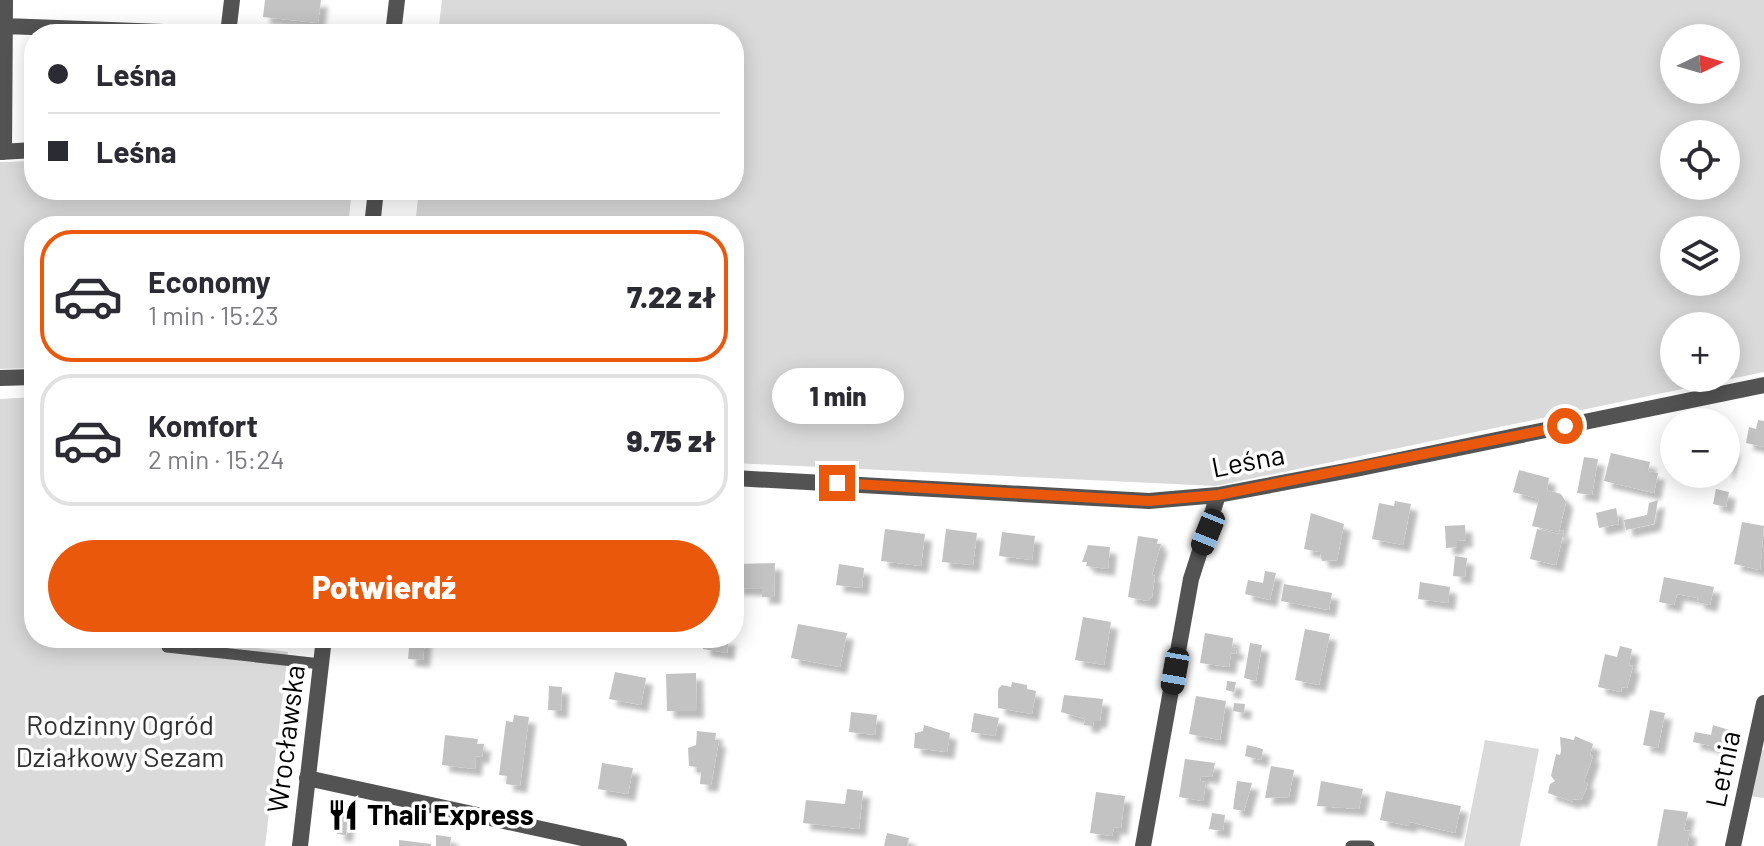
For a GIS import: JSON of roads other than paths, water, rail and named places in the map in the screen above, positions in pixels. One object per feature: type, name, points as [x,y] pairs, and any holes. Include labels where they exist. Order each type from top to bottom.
[{"type":"street","points":[[229,24],[232,0]]},
{"type":"street","points":[[394,24],[397,0]]},
{"type":"street","points":[[24,151],[2,152],[4,11],[124,24]]},
{"type":"street","points":[[0,378],[24,377]]},
{"type":"street","name":"Leśna","points":[[744,478],[970,489],[1097,500],[1149,501],[1218,495],[1764,385]]},
{"type":"street","points":[[1143,846],[1191,579],[1218,495]]},
{"type":"street","name":"Wrocławska","points":[[300,846],[323,648]]},
{"type":"street","name":"Letnia","points":[[1733,846],[1764,703]]},
{"type":"street","points":[[307,778],[619,846]]},
{"type":"lane","points":[[176,648],[321,664]]},
{"type":"lane","points":[[1351,846],[1369,846]]},
{"type":"place","name":"Thali Express","points":[[343,815]]},
{"type":"park label","name":"Rodzinny Ogród Działkowy Sezam","points":[[120,741]]}]
